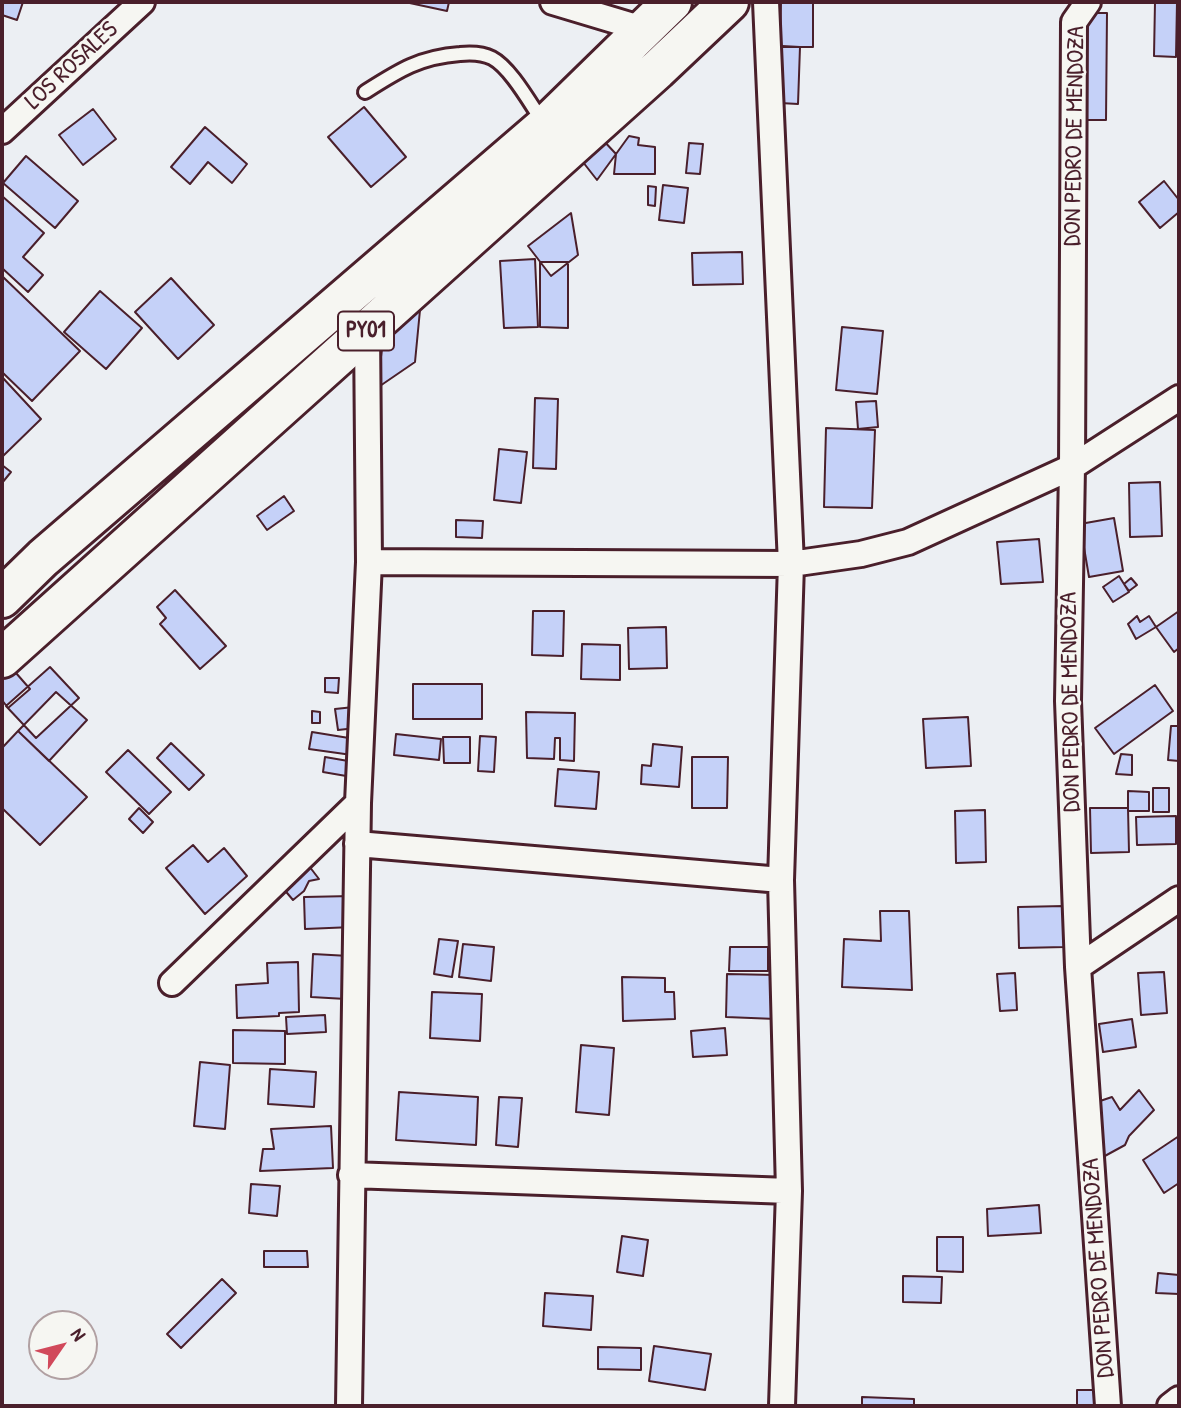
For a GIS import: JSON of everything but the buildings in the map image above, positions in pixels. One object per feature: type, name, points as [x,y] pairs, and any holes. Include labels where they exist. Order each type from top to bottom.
[{"type":"highway","name":"PY01","points":[[2,598],[43,558],[545,126],[673,2]]},
{"type":"highway","name":"PY01","points":[[2,658],[729,2]]},
{"type":"street","name":"LOS ROSALES","points":[[2,131],[142,2]]},
{"type":"street","points":[[553,2],[643,29]]},
{"type":"street","points":[[766,2],[791,564],[781,880],[789,1191],[782,1406]]},
{"type":"street","name":"DON PEDRO DE MENDOZA","points":[[1088,2],[1074,22],[1068,701],[1078,967],[1108,1406]]},
{"type":"street","points":[[349,1406],[358,803],[369,562],[367,330]]},
{"type":"street","points":[[369,562],[791,564],[862,554],[908,542],[1072,467],[1179,398]]},
{"type":"street","points":[[172,983],[358,803]]},
{"type":"street","points":[[358,844],[781,880]]},
{"type":"street","points":[[1078,967],[1179,899]]},
{"type":"street","points":[[351,1175],[789,1191]]},
{"type":"street","points":[[1170,1406],[1179,1399]]},
{"type":"lane","points":[[365,92],[408,65],[436,55],[473,53],[492,58],[502,66],[545,126]]}]
